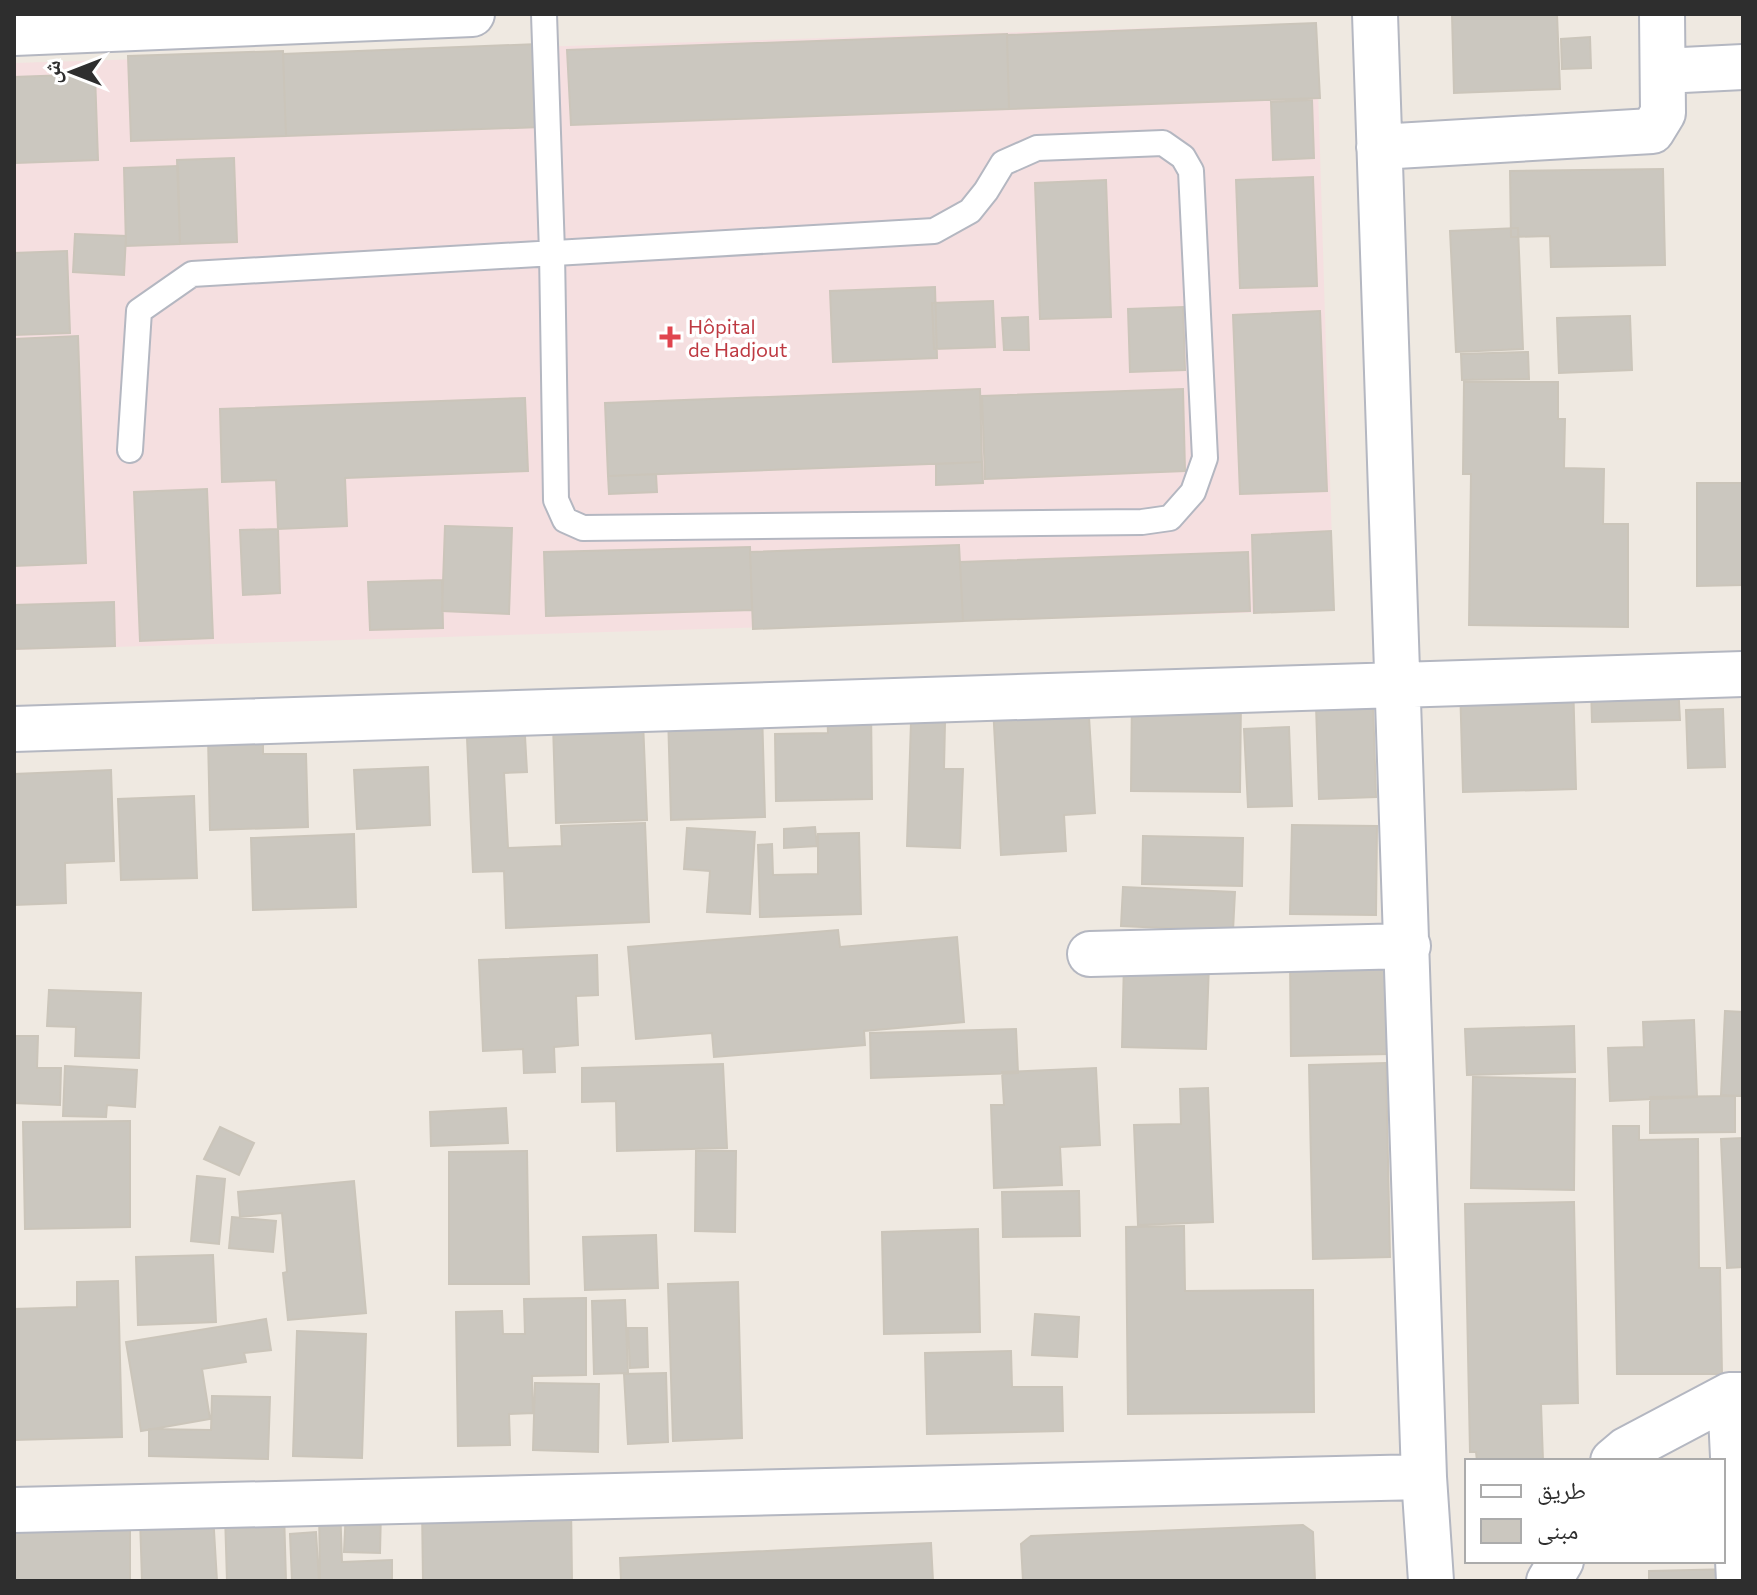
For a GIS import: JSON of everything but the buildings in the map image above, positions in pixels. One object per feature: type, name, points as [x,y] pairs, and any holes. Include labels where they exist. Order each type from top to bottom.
[{"type":"street","points":[[14,33],[472,14]]},
{"type":"street","points":[[1375,14],[1424,1477],[1431,1581]]},
{"type":"street","points":[[1379,147],[1652,131],[1663,113],[1662,14]]},
{"type":"street","points":[[1663,71],[1743,67]]},
{"type":"street","points":[[14,729],[1743,674]]},
{"type":"street","points":[[1090,954],[1408,946]]},
{"type":"street","points":[[1615,1459],[1626,1450],[1736,1395],[1739,1581]]},
{"type":"street","points":[[14,1510],[1424,1477]]},
{"type":"street","points":[[1549,1581],[1560,1563]]},
{"type":"lane","points":[[130,450],[139,311],[192,274],[552,252],[934,231],[970,211],[1003,163],[1037,148],[1163,143],[1183,157],[1191,171],[1205,458],[1193,492],[1170,518],[1142,522],[583,528],[565,520],[556,500],[552,252],[544,14]]},
{"type":"shaded area","name":"Hôpital de Hadjout","points":[[1316,23],[1334,610],[14,650],[14,63]]},
{"type":"place","name":"Hôpital de Hadjout","points":[[670,337]]}]
